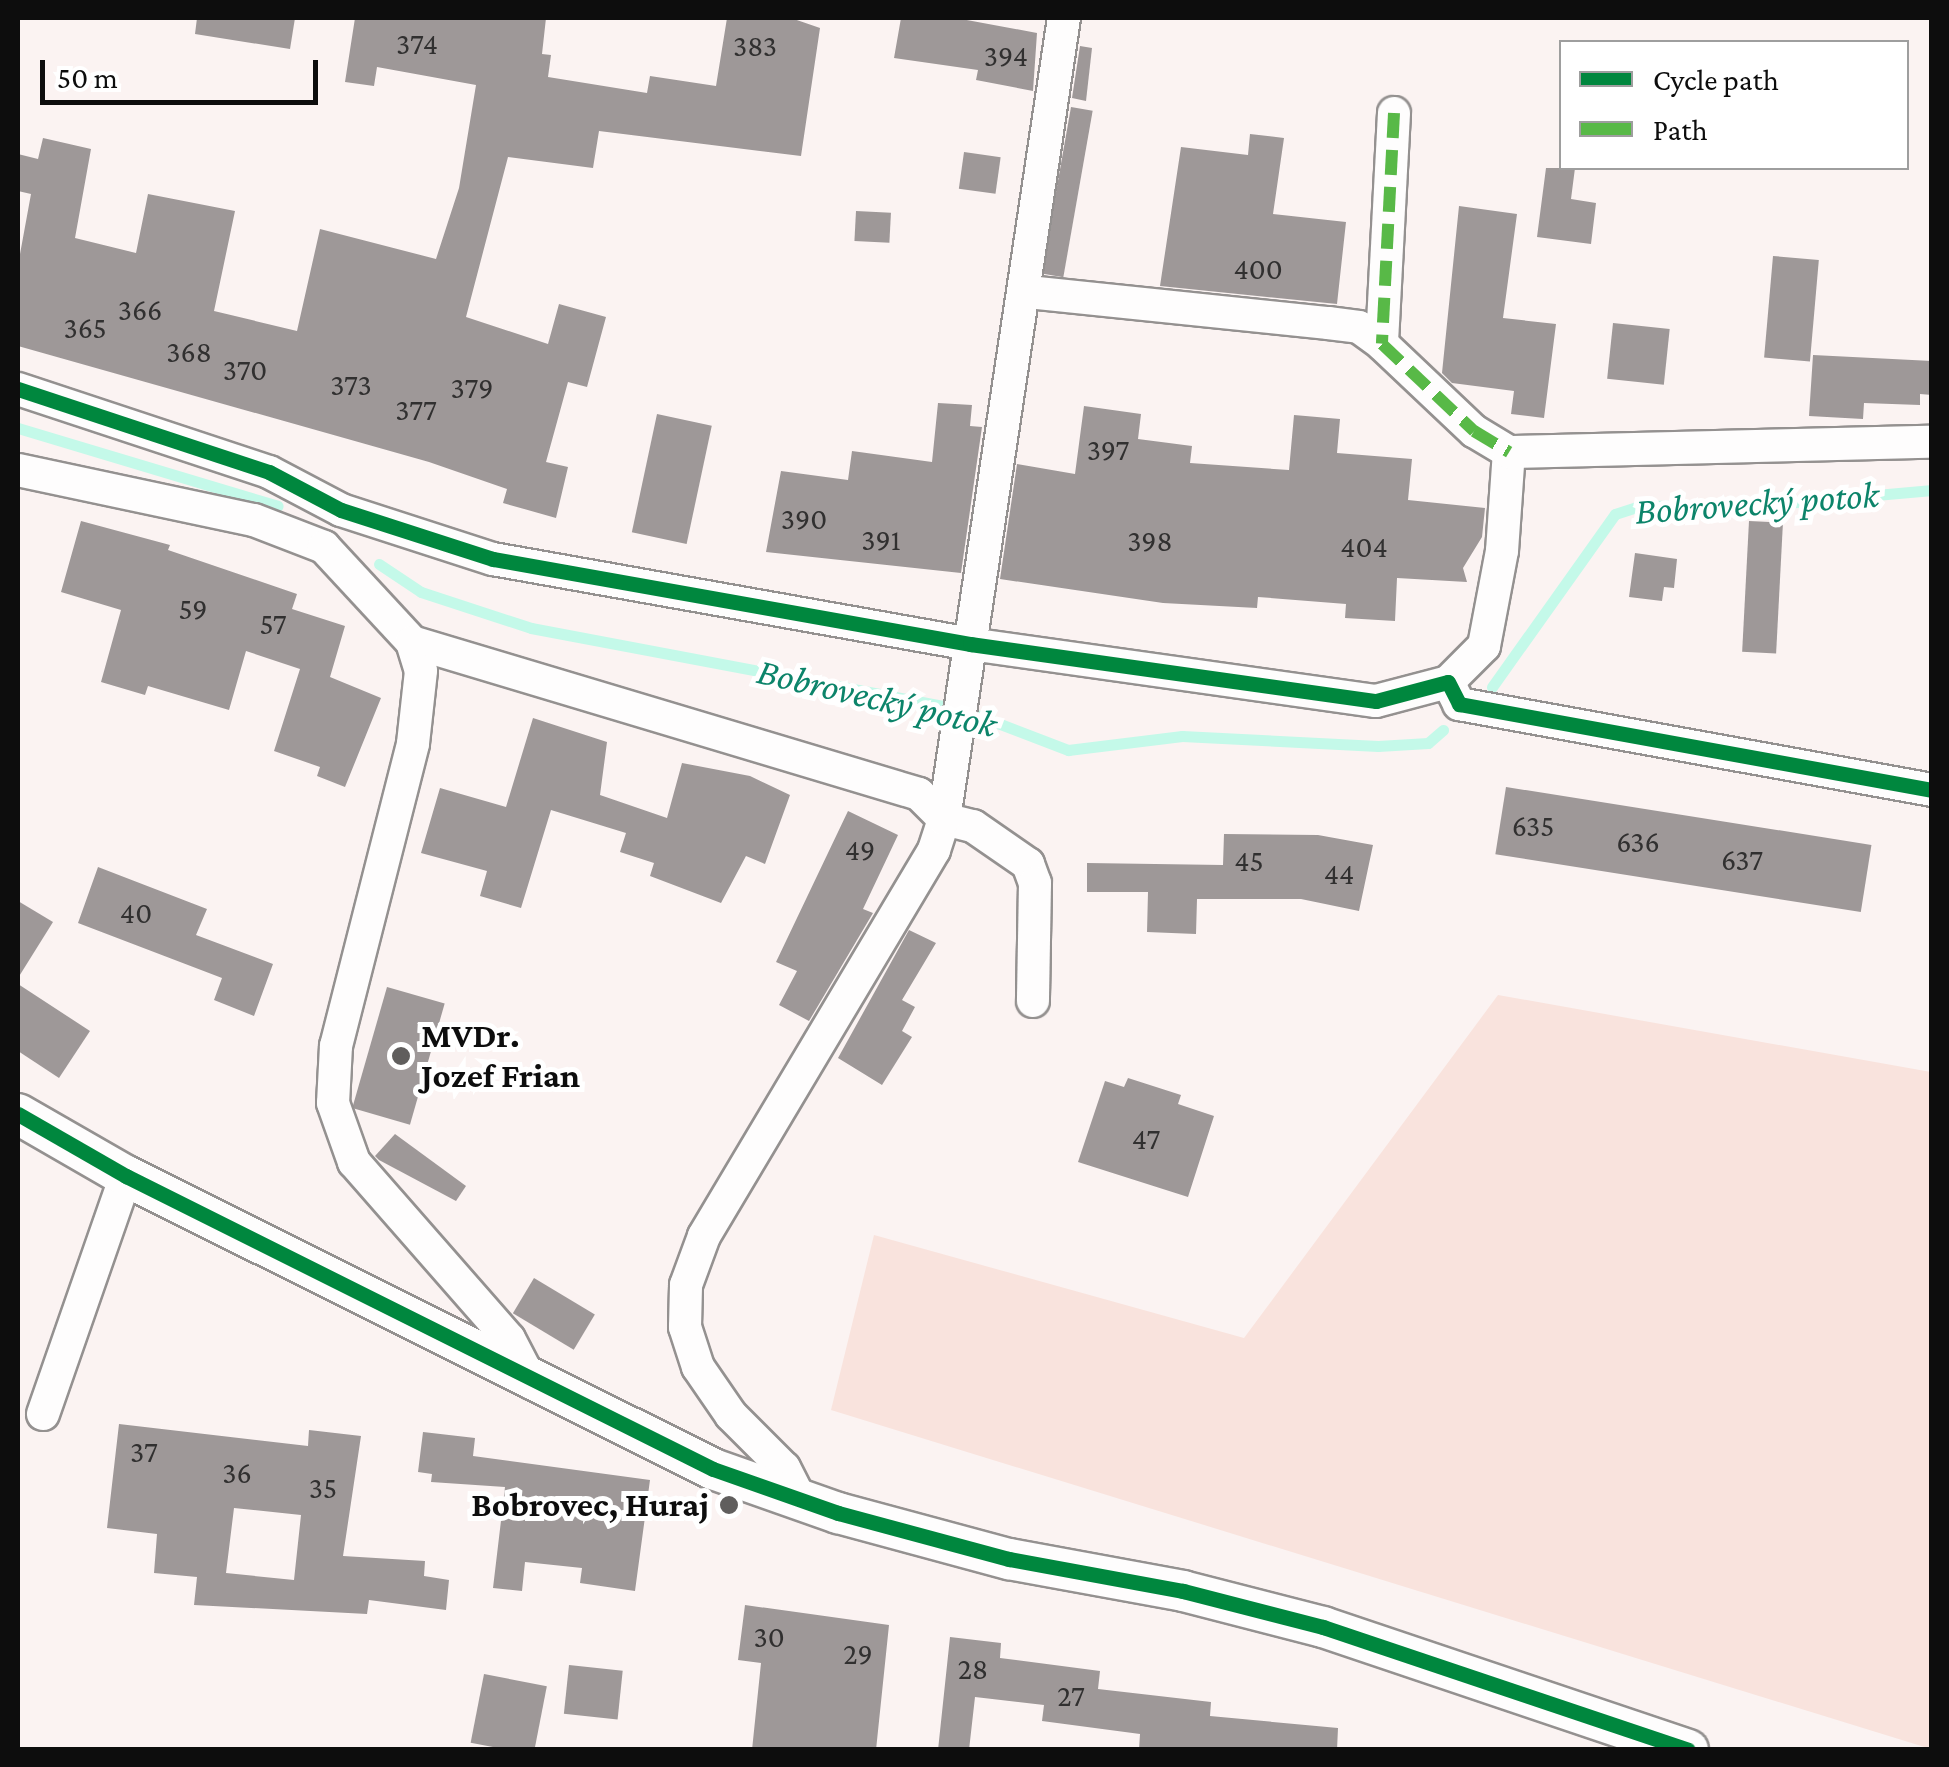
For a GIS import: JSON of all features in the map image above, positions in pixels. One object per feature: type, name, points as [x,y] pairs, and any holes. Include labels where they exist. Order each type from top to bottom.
[{"type":"street","points":[[801,1501],[784,1468],[731,1415],[698,1366],[685,1326],[686,1285],[704,1236],[934,850],[944,819],[968,689],[970,644],[1028,292],[1064,18]]},
{"type":"street","points":[[1382,344],[1394,113]]},
{"type":"street","points":[[1028,292],[1359,327],[1474,430],[1509,452],[1932,442]]},
{"type":"street","points":[[18,389],[269,472],[341,510],[492,558],[970,644],[1376,701],[1448,682],[1484,646],[1502,550],[1509,452]]},
{"type":"street","points":[[18,470],[254,520],[324,548],[412,642],[420,671],[413,744],[336,1046],[333,1103],[354,1162],[509,1339],[532,1383]]},
{"type":"street","points":[[324,548],[341,510]]},
{"type":"street","points":[[412,642],[919,794],[944,819],[973,826],[1028,864],[1034,882],[1033,1001]]},
{"type":"street","points":[[1448,682],[1459,704],[1932,790]]},
{"type":"street","points":[[18,1114],[126,1176],[532,1383],[713,1469],[801,1501],[1010,1559],[1288,1617],[1688,1750]]},
{"type":"street","points":[[43,1414],[126,1176]]},
{"type":"shaded area","points":[[1498,995],[1931,1072],[1931,1749],[831,1410],[874,1235],[1244,1338]]},
{"type":"building","points":[[197,18],[295,18],[290,49],[195,34]]},
{"type":"building","points":[[355,18],[546,18],[542,54],[551,55],[548,77],[647,93],[650,76],[716,86],[727,18],[791,18],[820,28],[801,156],[599,131],[593,168],[508,157],[466,317],[548,344],[559,304],[606,317],[587,387],[568,382],[546,462],[568,467],[556,518],[503,503],[507,489],[429,462],[18,346],[18,265],[31,194],[18,191],[18,154],[38,159],[43,138],[91,149],[75,238],[136,253],[148,194],[235,211],[214,311],[297,331],[320,229],[436,259],[459,188],[476,85],[377,67],[374,86],[345,82]]},
{"type":"building","points":[[901,18],[956,18],[1037,33],[1033,91],[976,80],[978,70],[894,58]]},
{"type":"building","points":[[1080,46],[1092,48],[1086,101],[1072,98]]},
{"type":"building","points":[[1071,107],[1093,111],[1063,277],[1042,273]]},
{"type":"building","points":[[1250,134],[1284,138],[1273,214],[1346,222],[1337,304],[1160,286],[1181,147],[1248,155]]},
{"type":"building","points":[[964,152],[1001,157],[995,194],[959,189]]},
{"type":"building","points":[[1546,168],[1575,170],[1571,199],[1596,203],[1591,244],[1537,237]]},
{"type":"building","points":[[1459,206],[1517,214],[1503,318],[1556,324],[1544,418],[1511,414],[1514,391],[1452,383],[1442,373]]},
{"type":"building","points":[[856,211],[891,213],[889,243],[854,241]]},
{"type":"building","points":[[1773,256],[1819,260],[1810,362],[1764,358]]},
{"type":"building","points":[[1613,323],[1670,329],[1664,385],[1607,379]]},
{"type":"building","points":[[1813,355],[1932,361],[1932,395],[1920,394],[1920,405],[1864,403],[1863,419],[1809,416]]},
{"type":"building","points":[[938,403],[972,405],[970,426],[982,427],[961,573],[766,552],[781,471],[848,480],[852,451],[932,462]]},
{"type":"building","points":[[1084,406],[1141,414],[1138,439],[1192,446],[1190,463],[1289,470],[1294,415],[1340,419],[1337,453],[1412,459],[1408,500],[1485,508],[1482,537],[1463,568],[1467,582],[1397,578],[1395,621],[1345,618],[1346,604],[1258,597],[1257,608],[1163,603],[1000,579],[1017,464],[1075,474]]},
{"type":"building","points":[[657,414],[712,426],[687,544],[632,532]]},
{"type":"building","points":[[81,521],[170,545],[168,550],[297,594],[292,609],[345,626],[330,677],[381,698],[345,787],[317,776],[320,767],[274,751],[300,669],[246,651],[229,710],[148,686],[145,695],[101,682],[121,610],[61,592]]},
{"type":"building","points":[[1749,521],[1783,523],[1776,654],[1742,652]]},
{"type":"building","points":[[1635,553],[1677,559],[1674,588],[1664,587],[1662,601],[1629,597]]},
{"type":"building","points":[[533,718],[607,742],[600,795],[667,818],[682,763],[750,776],[790,795],[765,864],[746,856],[721,903],[650,876],[654,863],[620,852],[626,833],[551,810],[521,908],[480,896],[487,871],[421,853],[440,788],[506,807]]},
{"type":"building","points":[[1506,787],[1871,845],[1861,912],[1495,854]]},
{"type":"building","points":[[848,811],[898,835],[863,909],[873,913],[809,1021],[779,1005],[797,971],[776,962]]},
{"type":"building","points":[[1224,834],[1318,835],[1373,845],[1359,911],[1301,899],[1197,899],[1196,934],[1147,932],[1148,892],[1087,892],[1087,863],[1223,865]]},
{"type":"building","points":[[98,867],[207,909],[196,935],[273,964],[254,1016],[214,1000],[222,978],[78,923]]},
{"type":"building","points":[[18,901],[53,922],[18,978]]},
{"type":"building","points":[[909,930],[936,943],[902,1000],[915,1007],[902,1031],[912,1037],[882,1085],[838,1058]]},
{"type":"building","points":[[18,984],[90,1031],[59,1078],[18,1051]]},
{"type":"building","name":"MVDr. Jozef Frian","points":[[387,987],[445,1004],[410,1125],[352,1108]]},
{"type":"building","points":[[1128,1078],[1181,1095],[1178,1104],[1214,1116],[1188,1197],[1078,1162],[1105,1081],[1124,1087]]},
{"type":"building","points":[[395,1134],[466,1186],[456,1201],[375,1156]]},
{"type":"building","points":[[534,1278],[595,1315],[574,1350],[513,1313]]},
{"type":"building","points":[[119,1424],[308,1446],[309,1430],[361,1436],[343,1556],[425,1561],[424,1576],[449,1580],[446,1610],[369,1600],[367,1614],[194,1605],[197,1577],[154,1573],[157,1534],[107,1528]],"holes":[[[234,1508],[301,1515],[294,1580],[226,1573]]]},
{"type":"building","points":[[423,1432],[475,1438],[473,1456],[650,1480],[635,1591],[580,1583],[582,1568],[525,1562],[522,1591],[493,1588],[505,1487],[431,1482],[432,1474],[418,1472]]},
{"type":"building","points":[[745,1605],[889,1625],[876,1750],[752,1750],[761,1663],[738,1660]]},
{"type":"building","points":[[950,1637],[1001,1643],[1000,1658],[1100,1671],[1098,1689],[1211,1702],[1210,1716],[1338,1728],[1337,1750],[1139,1750],[1140,1734],[1042,1721],[1044,1705],[975,1697],[969,1750],[938,1750]]},
{"type":"building","points":[[569,1665],[623,1671],[618,1719],[564,1714]]},
{"type":"building","points":[[484,1674],[547,1686],[534,1750],[471,1743]]},
{"type":"waterway","name":"Bobrovecký potok","points":[[18,428],[278,506]]},
{"type":"waterway","name":"Bobrovecký potok","points":[[1492,687],[1615,514],[1640,506],[1764,505],[1932,490]]},
{"type":"waterway","name":"Bobrovecký potok","points":[[379,564],[421,592],[531,628],[961,709],[1068,750],[1182,736],[1378,746],[1428,743],[1443,730]]},
{"type":"marked path","points":[[1394,113],[1382,344],[1474,431],[1509,452]]},
{"type":"cycle path","points":[[18,389],[269,472],[341,510],[493,559],[970,644],[1376,701],[1448,682],[1459,704],[1932,790]]},
{"type":"cycle path","points":[[18,1114],[126,1176],[713,1469],[838,1513],[1009,1559],[1183,1591],[1323,1627],[1688,1750]]},
{"type":"place","name":"MVDr. Jozef Frian","points":[[401,1056]]},
{"type":"place","name":"Bobrovec, Huraj","points":[[729,1505]]}]
